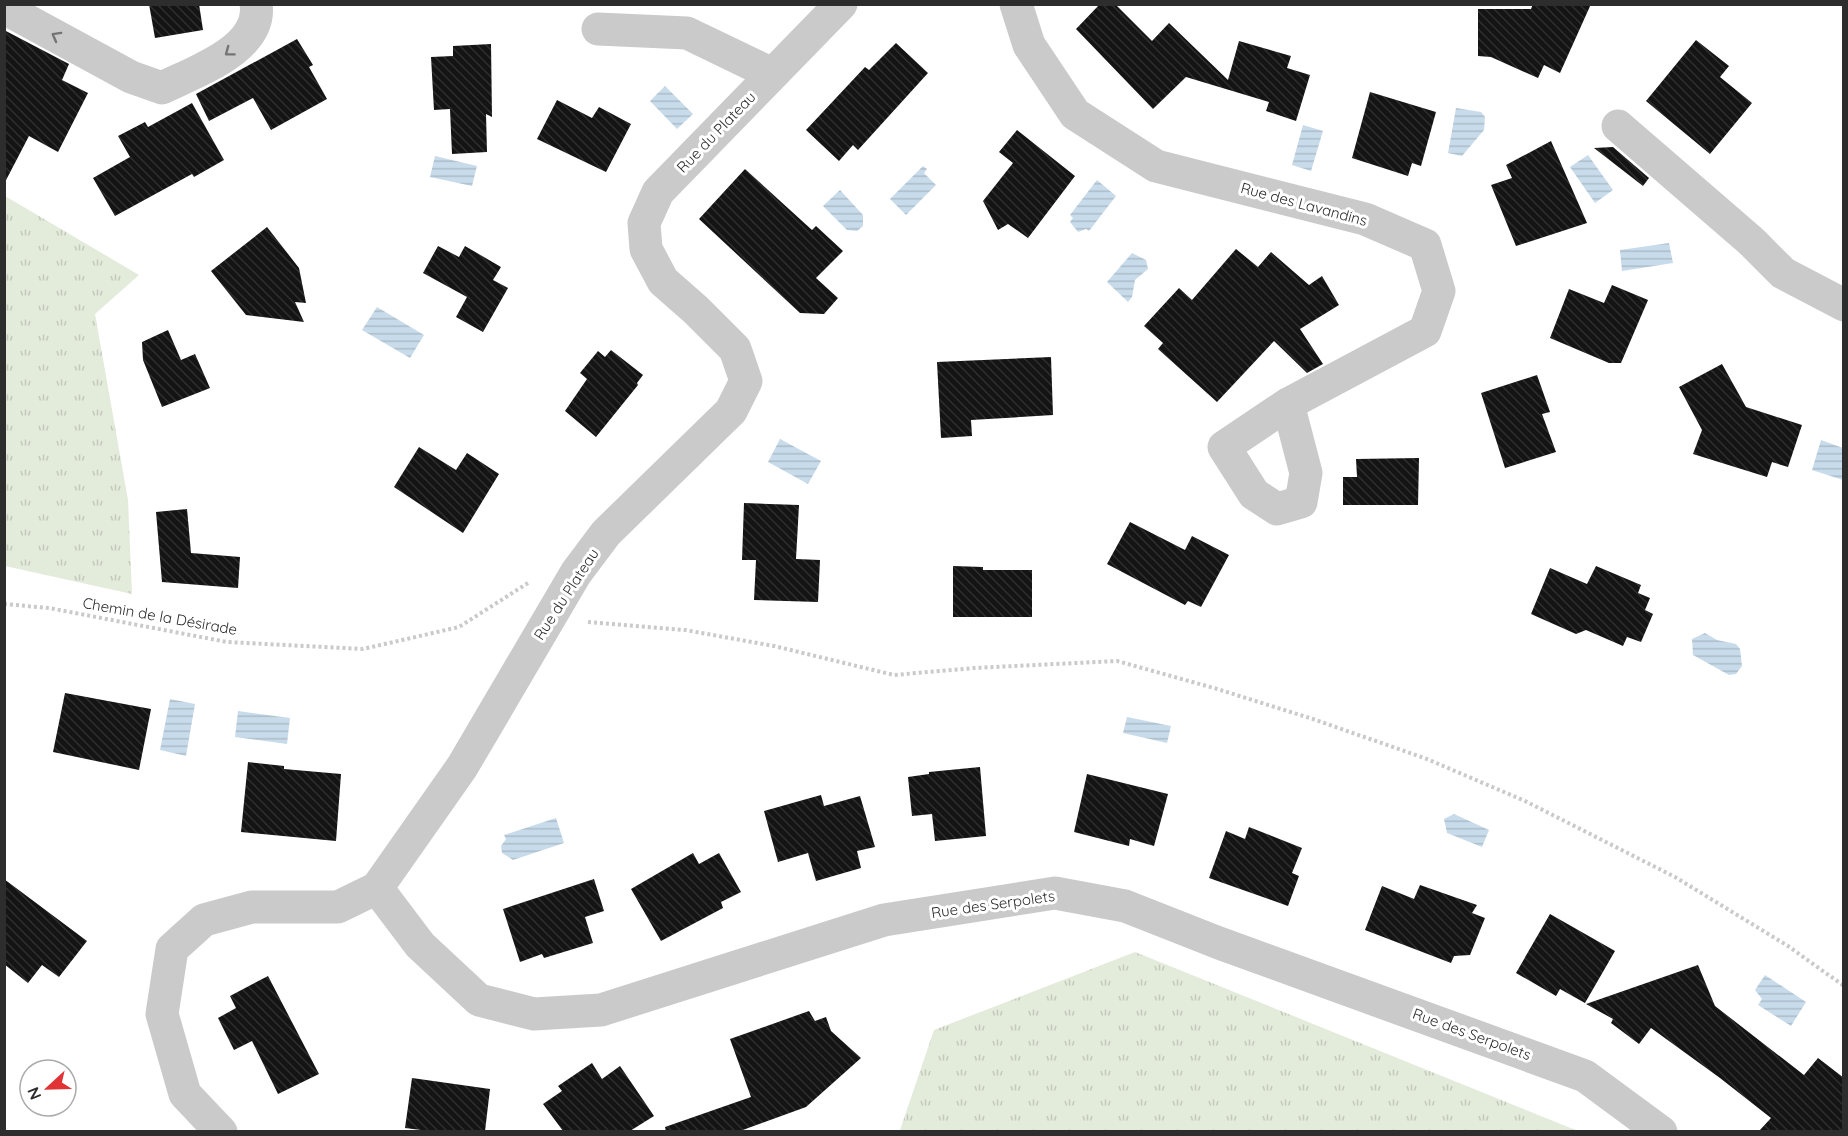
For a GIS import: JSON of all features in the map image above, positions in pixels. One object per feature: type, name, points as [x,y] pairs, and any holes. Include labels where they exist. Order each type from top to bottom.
[{"type":"street","points":[[4,8],[131,77],[162,88],[230,54],[252,31],[256,4]]},
{"type":"street","name":"Rue du Plateau","points":[[220,1131],[185,1094],[162,1014],[172,949],[204,920],[252,907],[338,907],[377,888],[462,767],[576,573],[606,533],[730,411],[746,381],[735,349],[663,281],[646,249],[644,223],[658,192],[841,4]]},
{"type":"street","name":"Rue des Lavandins","points":[[1016,4],[1029,45],[1075,114],[1156,166],[1365,219],[1425,245],[1439,291],[1425,331],[1288,404]]},
{"type":"street","points":[[598,29],[687,33],[772,74]]},
{"type":"street","points":[[1618,126],[1751,241],[1783,273],[1844,305]]},
{"type":"street","name":"Rue des Serpolets","points":[[377,888],[420,945],[478,1000],[534,1014],[601,1010],[884,920],[1055,893],[1125,906],[1219,943],[1585,1076],[1661,1131]]},
{"type":"path","name":"Chemin de la Désirade","points":[[4,604],[49,608],[227,642],[363,649],[459,627],[537,577]]},
{"type":"path","points":[[549,619],[685,630],[774,646],[894,675],[974,668],[1117,661],[1214,688],[1313,719],[1427,759],[1525,801],[1675,877],[1788,946],[1844,986]]},
{"type":"green space","points":[[5,196],[139,275],[95,314],[128,500],[132,594],[5,566]]},
{"type":"green space","points":[[1135,952],[1578,1131],[896,1131],[900,1130],[934,1030]]},
{"type":"water","points":[[665,86],[693,114],[677,129],[650,101]]},
{"type":"water","points":[[1456,108],[1481,112],[1485,117],[1484,130],[1462,156],[1448,153]]},
{"type":"water","points":[[1303,125],[1323,131],[1311,171],[1292,165]]},
{"type":"water","points":[[1588,155],[1613,190],[1595,203],[1570,167]]},
{"type":"water","points":[[435,156],[477,166],[472,186],[430,177]]},
{"type":"water","points":[[923,166],[927,169],[924,173],[936,185],[906,215],[890,199]]},
{"type":"water","points":[[1097,180],[1116,196],[1089,231],[1086,229],[1078,232],[1070,222],[1073,218],[1070,215]]},
{"type":"water","points":[[840,190],[863,215],[863,226],[857,231],[847,230],[823,206]]},
{"type":"water","points":[[1669,243],[1673,263],[1622,271],[1620,250]]},
{"type":"water","points":[[1132,253],[1146,260],[1148,269],[1135,280],[1132,297],[1128,302],[1107,282]]},
{"type":"water","points":[[377,307],[424,335],[410,358],[362,330]]},
{"type":"water","points":[[780,439],[821,461],[808,484],[768,462]]},
{"type":"water","points":[[1821,440],[1843,448],[1843,480],[1812,470]]},
{"type":"water","points":[[1705,633],[1717,640],[1736,644],[1740,649],[1742,666],[1736,674],[1729,675],[1693,655],[1692,639]]},
{"type":"water","points":[[170,699],[195,704],[186,756],[160,750]]},
{"type":"water","points":[[238,711],[290,718],[287,744],[235,737]]},
{"type":"water","points":[[1127,717],[1171,726],[1167,743],[1123,733]]},
{"type":"water","points":[[1454,814],[1489,830],[1482,847],[1447,833],[1444,819]]},
{"type":"water","points":[[556,818],[564,843],[513,860],[502,853],[501,846],[506,839],[504,835]]},
{"type":"water","points":[[1765,975],[1806,1002],[1791,1026],[1758,1005],[1762,999],[1755,990]]},
{"type":"building","points":[[149,4],[199,4],[203,30],[155,38]]},
{"type":"building","points":[[1100,4],[1115,4],[1152,41],[1169,23],[1228,80],[1239,41],[1291,56],[1287,68],[1310,75],[1296,121],[1266,111],[1269,102],[1186,77],[1153,109],[1076,29]]},
{"type":"building","points":[[1533,4],[1591,4],[1560,73],[1544,65],[1538,78],[1491,57],[1478,56],[1478,9],[1531,9]]},
{"type":"building","points":[[4,30],[69,64],[62,80],[88,93],[58,152],[29,136],[4,184]]},
{"type":"building","points":[[297,39],[313,65],[309,67],[327,99],[271,130],[253,98],[209,121],[196,94]]},
{"type":"building","points":[[1696,40],[1729,66],[1720,77],[1752,103],[1710,154],[1646,101]]},
{"type":"building","points":[[896,43],[928,73],[858,150],[853,145],[839,161],[806,130],[865,67],[869,70]]},
{"type":"building","points":[[491,44],[492,117],[486,114],[487,152],[452,154],[450,109],[434,110],[431,57],[453,56],[453,46]]},
{"type":"building","points":[[1370,92],[1436,112],[1421,166],[1412,163],[1408,176],[1352,158]]},
{"type":"building","points":[[557,100],[592,118],[599,107],[631,124],[606,172],[537,139]]},
{"type":"building","points":[[192,103],[224,160],[194,177],[192,174],[115,216],[93,178],[130,157],[118,136],[145,122],[148,127]]},
{"type":"building","points":[[1017,130],[1075,176],[1028,238],[1008,224],[998,230],[983,201],[1013,163],[999,152]]},
{"type":"building","points":[[1551,141],[1587,223],[1516,246],[1491,185],[1512,178],[1506,165]]},
{"type":"building","points":[[1613,147],[1649,178],[1643,186],[1594,148]]},
{"type":"building","points":[[745,169],[812,230],[816,226],[843,251],[816,278],[838,298],[824,314],[800,313],[699,219]]},
{"type":"building","points":[[267,227],[299,268],[306,303],[295,302],[304,322],[246,315],[211,271]]},
{"type":"building","points":[[438,246],[459,257],[465,246],[501,267],[493,280],[508,288],[483,332],[456,317],[467,297],[423,273]]},
{"type":"building","points":[[1236,249],[1258,267],[1271,252],[1309,285],[1322,276],[1339,305],[1300,329],[1323,364],[1307,373],[1274,341],[1217,402],[1158,349],[1163,343],[1144,326],[1179,288],[1192,300]]},
{"type":"building","points":[[1612,285],[1648,300],[1621,363],[1609,363],[1550,338],[1569,289],[1604,303]]},
{"type":"building","points":[[168,330],[181,360],[195,354],[210,388],[162,407],[143,360],[142,342]]},
{"type":"building","points":[[611,350],[643,375],[638,385],[596,437],[565,411],[587,379],[580,373],[598,351],[605,357]]},
{"type":"building","points":[[1051,357],[1053,415],[971,420],[972,436],[941,438],[937,362]]},
{"type":"building","points":[[1722,364],[1746,407],[1802,425],[1788,467],[1772,462],[1767,477],[1693,454],[1702,430],[1679,387]]},
{"type":"building","points":[[1537,375],[1550,412],[1542,414],[1556,452],[1505,468],[1481,393]]},
{"type":"building","points":[[419,447],[456,470],[467,453],[499,474],[463,533],[394,487]]},
{"type":"building","points":[[1419,458],[1418,505],[1343,505],[1343,477],[1357,477],[1356,459]]},
{"type":"building","points":[[744,503],[799,505],[796,559],[820,560],[818,602],[754,600],[756,560],[742,560]]},
{"type":"building","points":[[187,509],[191,553],[240,557],[238,588],[162,582],[156,512]]},
{"type":"building","points":[[1130,522],[1185,550],[1192,536],[1229,555],[1201,607],[1188,601],[1185,605],[1107,564]]},
{"type":"building","points":[[953,566],[983,567],[983,570],[1032,570],[1032,617],[953,617]]},
{"type":"building","points":[[1596,566],[1641,585],[1638,593],[1650,598],[1645,610],[1653,614],[1641,642],[1627,637],[1623,646],[1586,630],[1576,634],[1531,614],[1550,568],[1587,584]]},
{"type":"building","points":[[65,693],[151,709],[139,770],[53,752]]},
{"type":"building","points":[[248,762],[284,766],[284,769],[341,774],[336,841],[241,832]]},
{"type":"building","points":[[980,767],[986,836],[935,841],[932,814],[912,816],[908,777],[929,774],[929,772]]},
{"type":"building","points":[[1087,774],[1168,794],[1154,846],[1130,839],[1129,846],[1074,832]]},
{"type":"building","points":[[821,795],[824,806],[860,796],[875,847],[857,851],[861,868],[816,881],[808,853],[778,862],[764,811]]},
{"type":"building","points":[[1249,827],[1302,848],[1292,873],[1299,876],[1288,906],[1209,878],[1226,831],[1245,839]]},
{"type":"building","points":[[693,853],[699,864],[719,853],[741,892],[721,902],[723,908],[661,941],[631,889]]},
{"type":"building","points":[[4,879],[87,941],[59,977],[42,965],[28,983],[4,964]]},
{"type":"building","points":[[594,879],[604,911],[585,917],[593,943],[544,958],[542,954],[520,962],[503,909]]},
{"type":"building","points":[[1420,885],[1477,905],[1472,913],[1485,918],[1470,955],[1454,956],[1451,963],[1365,930],[1382,886],[1414,899]]},
{"type":"building","points":[[1550,914],[1615,951],[1585,1003],[1560,989],[1556,996],[1516,973]]},
{"type":"building","points":[[1698,965],[1715,1006],[1804,1075],[1818,1058],[1844,1078],[1844,1131],[1759,1131],[1771,1118],[1720,1078],[1651,1028],[1639,1044],[1611,1023],[1613,1019],[1586,1004]]},
{"type":"building","points":[[268,976],[319,1074],[278,1094],[252,1041],[234,1050],[218,1018],[236,1008],[230,996]]},
{"type":"building","points":[[809,1011],[815,1021],[826,1017],[831,1031],[861,1058],[806,1107],[740,1131],[666,1131],[665,1127],[751,1097],[730,1039]]},
{"type":"building","points":[[592,1063],[602,1079],[620,1066],[654,1116],[630,1131],[563,1131],[543,1104],[562,1091],[558,1086]]},
{"type":"building","points":[[412,1078],[490,1089],[485,1131],[429,1131],[405,1128]]}]
